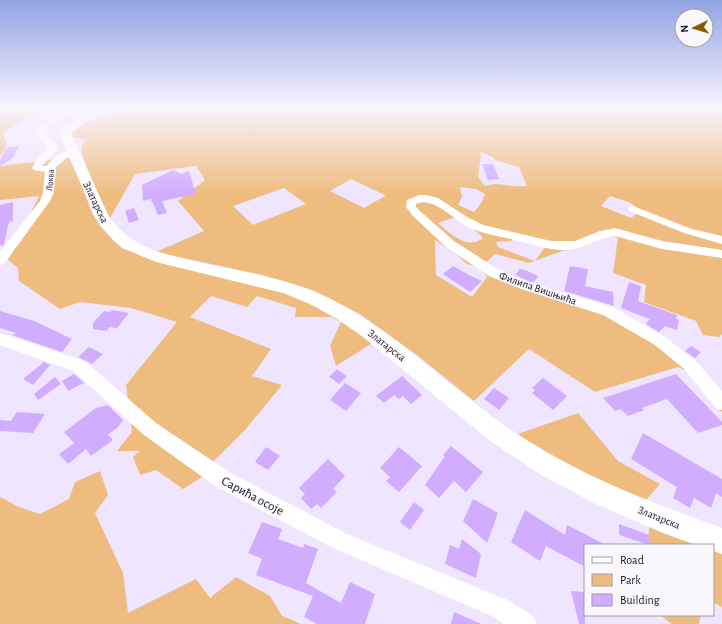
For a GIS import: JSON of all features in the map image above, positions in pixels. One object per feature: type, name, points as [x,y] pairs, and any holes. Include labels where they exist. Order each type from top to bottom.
[{"type":"main road","points":[[66,136],[73,152]]},
{"type":"main road","name":"Златарска","points":[[73,152],[106,223],[126,243],[143,252],[162,258],[286,288],[303,293],[321,301],[341,312],[373,334],[470,413],[521,450],[598,492],[722,541]]},
{"type":"street","points":[[43,136],[53,145],[52,149],[38,164],[37,168],[49,169]]},
{"type":"street","name":"Локва","points":[[0,261],[45,201],[50,192],[49,169],[57,158],[73,152]]},
{"type":"street","name":"Филипа Вишњића","points":[[722,254],[675,248],[652,243],[617,232],[607,232],[576,244],[560,246],[543,244],[470,224],[449,209],[424,198],[416,198],[411,202],[411,207],[417,214],[450,244],[494,273],[526,286],[608,311],[660,341],[690,365],[722,403]]},
{"type":"street","points":[[632,209],[688,231],[722,240]]},
{"type":"street","name":"Сарића осоје","points":[[0,339],[79,366],[150,429],[222,479],[340,541],[502,609],[525,624]]},
{"type":"green space","points":[[0,136],[4,136],[7,144],[0,157]]},
{"type":"green space","points":[[722,136],[722,334],[719,337],[703,335],[696,321],[644,302],[646,285],[613,273],[618,238],[609,234],[535,261],[529,263],[495,254],[481,267],[607,315],[662,339],[722,401],[722,412],[687,371],[678,367],[595,392],[529,349],[474,401],[418,356],[360,314],[312,290],[262,275],[156,252],[204,231],[178,201],[205,180],[196,166],[135,174],[110,218],[101,201],[81,149],[85,140],[73,137]],"holes":[[[480,152],[493,157],[495,160],[519,167],[527,186],[500,184],[485,186],[478,177],[481,156]],[[351,179],[385,195],[385,196],[364,208],[330,191]],[[460,187],[476,189],[485,194],[482,202],[474,212],[458,205],[462,197]],[[284,188],[306,204],[253,225],[233,206]],[[610,196],[629,202],[641,211],[631,218],[601,206]],[[455,217],[473,228],[483,238],[471,243],[465,242],[453,236],[438,223]],[[513,237],[545,247],[535,261],[498,247],[496,242],[511,241]],[[435,240],[455,253],[467,264],[481,268],[487,277],[472,297],[436,275]]]},
{"type":"green space","points":[[65,157],[72,158],[92,213],[100,226],[115,240],[306,298],[374,342],[336,366],[330,346],[341,322],[331,317],[295,317],[296,308],[257,296],[247,307],[211,296],[190,317],[271,349],[252,376],[282,385],[245,430],[210,465],[261,510],[202,477],[183,489],[156,470],[140,475],[133,457],[140,451],[117,451],[132,432],[126,385],[177,322],[131,308],[80,302],[60,309],[19,281],[18,268],[8,260],[39,196],[0,200],[0,166]]},
{"type":"green space","points":[[578,413],[618,461],[660,484],[646,500],[573,469],[515,435]]},
{"type":"green space","points":[[100,471],[108,495],[95,513],[123,573],[128,613],[196,579],[210,598],[236,577],[270,596],[282,616],[301,624],[0,624],[0,497],[19,507],[40,514],[69,499],[75,482]]},
{"type":"green space","points":[[650,523],[710,544],[647,544]]},
{"type":"green space","points":[[714,545],[722,548],[722,607],[714,603]]},
{"type":"green space","points":[[661,616],[701,616],[699,624],[672,624]]},
{"type":"building","points":[[19,146],[13,158],[0,166],[0,160],[6,148]]},
{"type":"building","points":[[482,164],[493,164],[499,179],[488,180]]},
{"type":"building","points":[[173,170],[181,174],[189,171],[196,194],[162,201],[167,213],[158,215],[151,199],[143,201],[142,185]]},
{"type":"building","points":[[13,202],[13,221],[9,222],[3,246],[0,245],[0,205]]},
{"type":"building","points":[[134,208],[139,220],[129,223],[125,211]]},
{"type":"building","points":[[453,266],[482,281],[470,292],[443,274]]},
{"type":"building","points":[[570,266],[588,269],[585,286],[613,292],[614,306],[564,291]]},
{"type":"building","points":[[520,269],[538,276],[534,282],[531,282],[515,275]]},
{"type":"building","points":[[629,282],[641,286],[638,301],[677,315],[676,319],[679,320],[677,330],[665,326],[659,332],[646,324],[650,319],[621,308]]},
{"type":"building","points":[[112,310],[129,313],[117,328],[110,327],[106,331],[93,329],[93,323],[104,311],[110,312]]},
{"type":"building","points":[[0,311],[34,321],[72,339],[62,352],[12,335],[16,333],[0,328]]},
{"type":"building","points":[[691,346],[701,352],[695,358],[685,351]]},
{"type":"building","points":[[89,347],[103,354],[92,364],[78,357]]},
{"type":"building","points":[[44,362],[50,365],[33,385],[23,379]]},
{"type":"building","points":[[337,369],[347,376],[339,384],[329,377]]},
{"type":"building","points":[[74,374],[84,383],[68,391],[62,381]]},
{"type":"building","points":[[676,374],[722,422],[722,425],[698,433],[667,399],[642,408],[644,410],[628,416],[621,409],[615,411],[603,398]]},
{"type":"building","points":[[402,376],[422,395],[411,404],[403,396],[399,399],[394,395],[384,403],[376,396]]},
{"type":"building","points":[[55,377],[61,384],[38,400],[34,394]]},
{"type":"building","points":[[543,378],[567,396],[553,410],[532,393],[535,390],[532,388]]},
{"type":"building","points":[[345,383],[361,393],[346,411],[330,400]]},
{"type":"building","points":[[494,388],[509,398],[499,410],[484,399]]},
{"type":"building","points":[[108,405],[123,420],[118,427],[108,435],[113,440],[91,456],[86,449],[68,464],[59,454],[74,443],[64,432],[96,408]]},
{"type":"building","points":[[17,412],[45,414],[33,433],[0,431],[0,420],[11,421]]},
{"type":"building","points":[[643,433],[722,479],[722,497],[716,493],[711,508],[694,498],[690,508],[673,498],[677,487],[631,459]]},
{"type":"building","points":[[451,446],[483,472],[466,492],[454,481],[439,498],[425,485],[445,456],[443,455]]},
{"type":"building","points":[[266,447],[280,456],[268,470],[255,462]]},
{"type":"building","points":[[399,447],[422,466],[399,492],[386,481],[390,477],[380,468]]},
{"type":"building","points":[[328,459],[345,476],[333,489],[337,492],[321,508],[317,504],[311,509],[301,498],[305,494],[299,488]]},
{"type":"building","points":[[473,499],[498,513],[487,543],[463,521]]},
{"type":"building","points":[[414,502],[424,510],[410,530],[400,522]]},
{"type":"building","points":[[525,510],[565,535],[567,525],[604,544],[584,544],[584,566],[546,546],[540,561],[511,542]]},
{"type":"building","points":[[262,522],[282,529],[278,539],[303,548],[304,544],[318,549],[306,583],[341,603],[350,582],[375,594],[365,624],[317,624],[304,617],[313,596],[256,575],[262,559],[248,553]]},
{"type":"building","points":[[619,524],[649,535],[649,544],[646,544],[619,535]]},
{"type":"building","points":[[462,539],[481,554],[476,578],[445,564],[450,545],[459,549]]},
{"type":"building","points":[[571,591],[584,592],[585,624],[579,624]]},
{"type":"building","points":[[454,612],[481,624],[451,624]]}]
